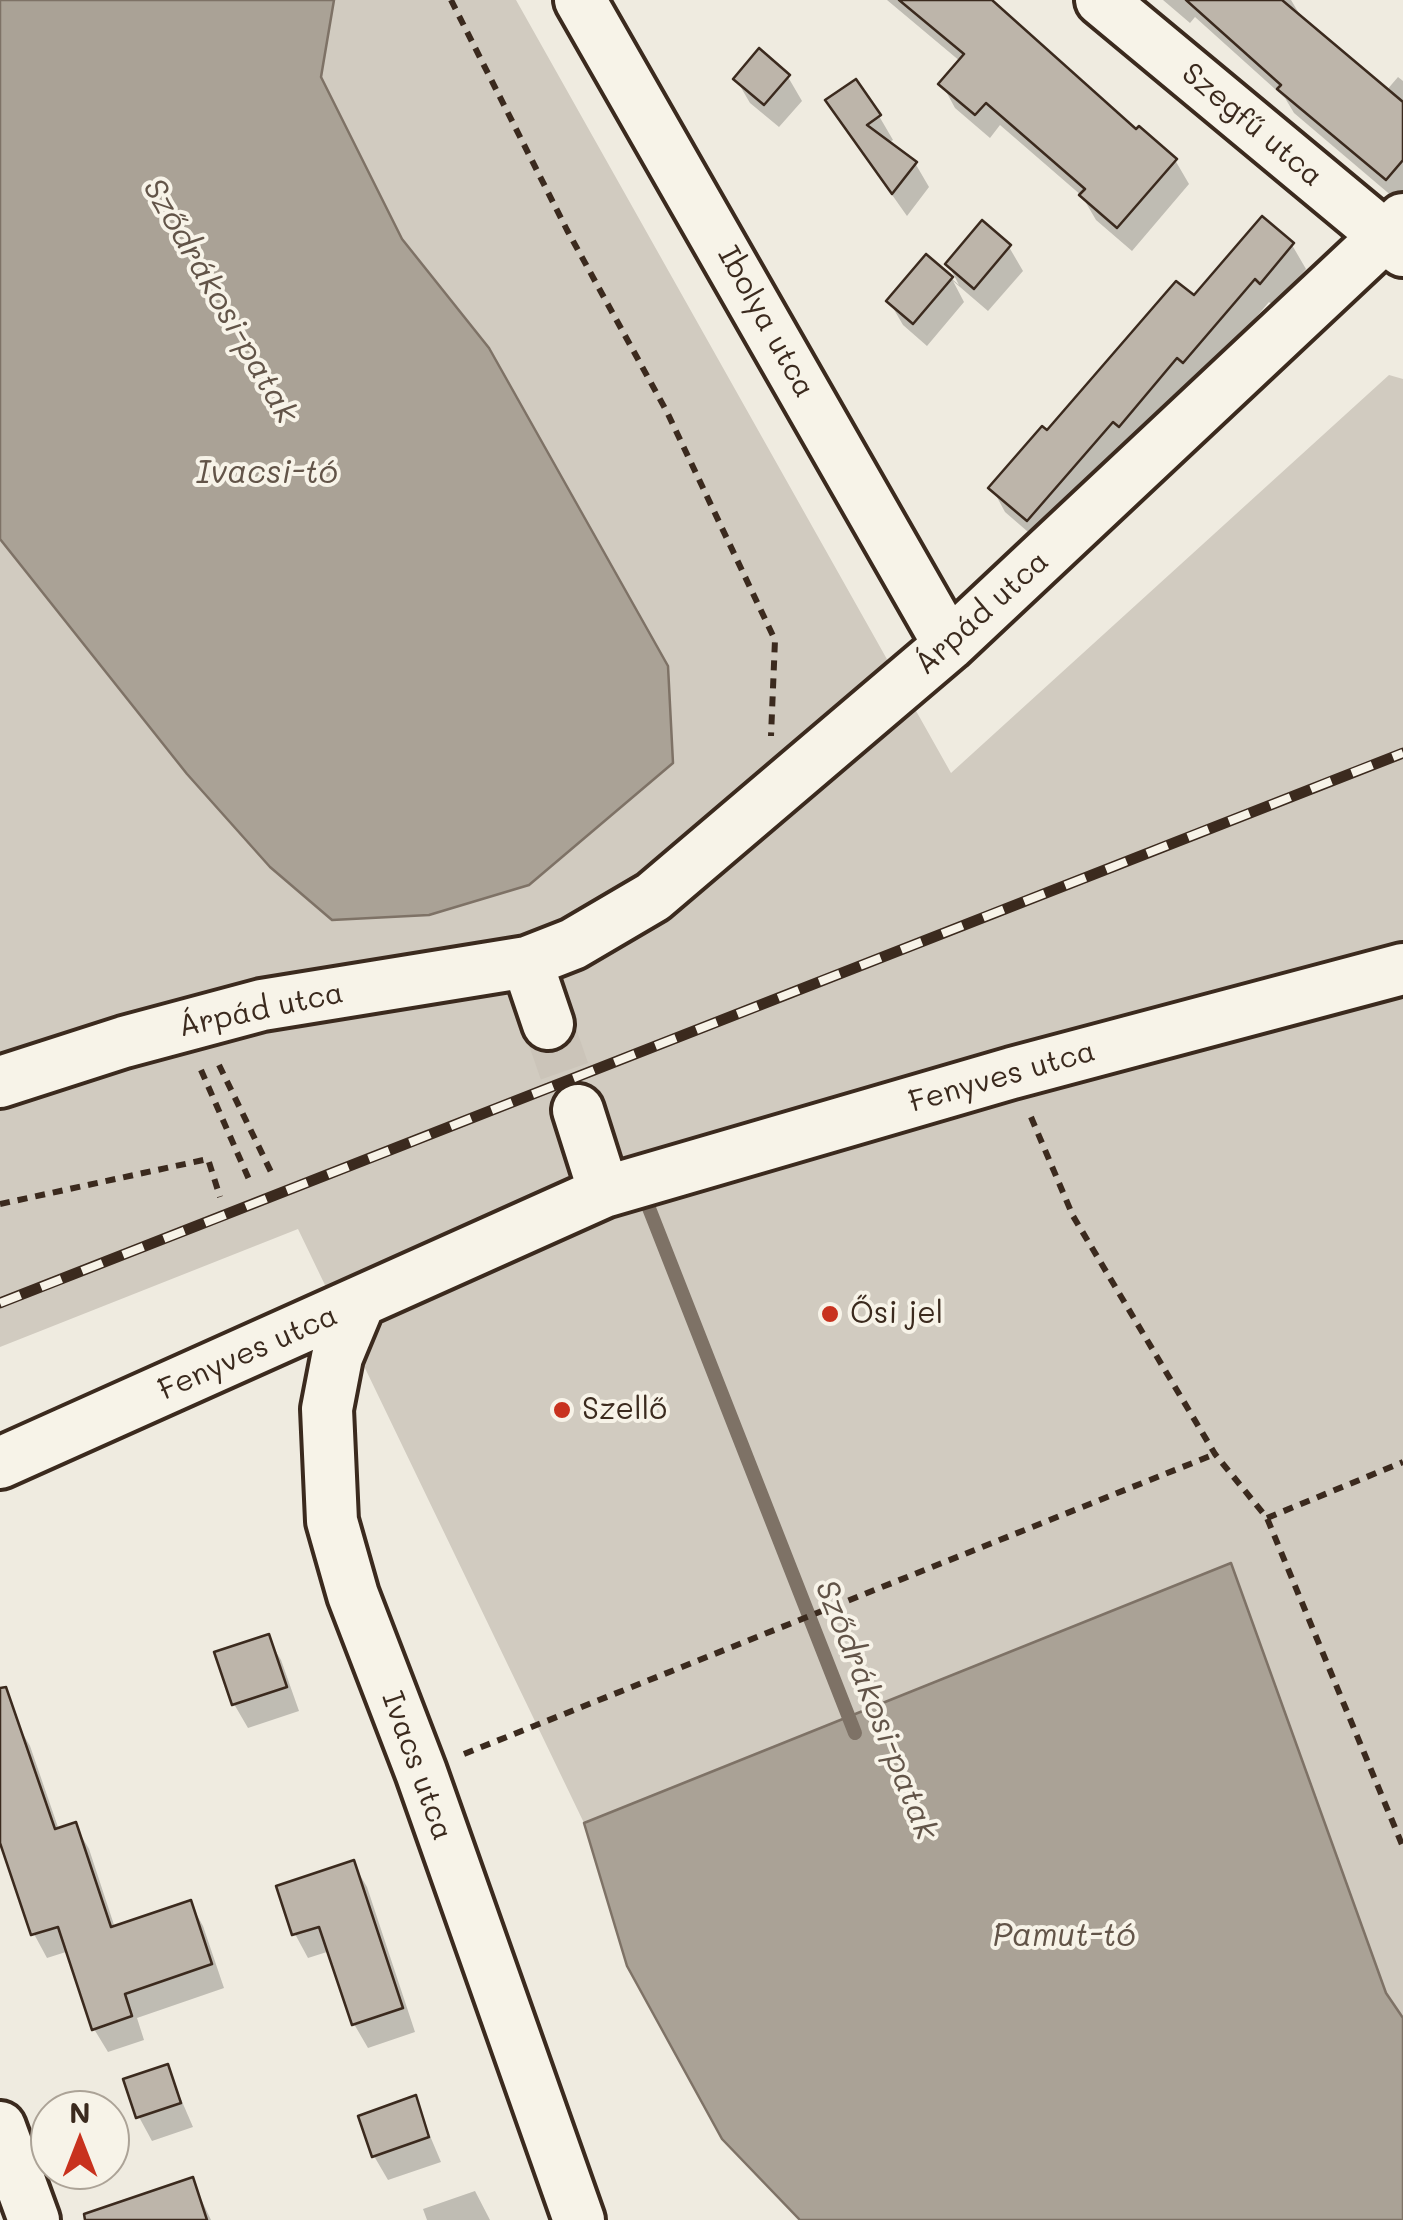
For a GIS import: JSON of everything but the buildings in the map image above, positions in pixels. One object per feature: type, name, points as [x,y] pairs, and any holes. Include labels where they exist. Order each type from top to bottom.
[{"type":"street","name":"Ibolya utca","points":[[580,0],[948,645]]},
{"type":"street","name":"Szegfű utca","points":[[1101,0],[1397,235]]},
{"type":"street","name":"Árpád utca","points":[[0,1082],[124,1042],[262,1005],[527,962],[573,944],[652,897],[948,645],[1397,235]]},
{"type":"street","points":[[527,962],[548,1024]]},
{"type":"street","name":"Fenyves utca","points":[[0,1463],[604,1192],[1012,1073],[1403,969]]},
{"type":"street","points":[[578,1110],[604,1192]]},
{"type":"street","name":"Ivacs utca","points":[[359,1304],[337,1357],[327,1408],[332,1521],[353,1596],[421,1772],[579,2220]]},
{"type":"street","points":[[0,2126],[34,2220]]},
{"type":"path","points":[[451,0],[567,230],[667,412],[775,640],[768,798]]},
{"type":"path","points":[[216,1059],[273,1176]]},
{"type":"path","points":[[199,1065],[252,1184]]},
{"type":"path","points":[[1012,1073],[1073,1216],[1215,1454],[1267,1518],[1403,1847]]},
{"type":"path","points":[[0,1204],[208,1159],[220,1197]]},
{"type":"path","points":[[421,1772],[1215,1454]]},
{"type":"path","points":[[1267,1518],[1403,1462]]},
{"type":"shaded area","points":[[334,0],[516,0],[951,773],[1389,375],[1403,379],[1403,2018],[1386,1993],[1231,1564],[584,1823],[298,1229],[0,1347],[0,539],[187,774],[270,867],[668,666],[489,348],[402,239],[321,77]]},
{"type":"water","name":"Ivacsi-tó","points":[[0,0],[334,0],[321,77],[402,239],[489,348],[668,666],[673,763],[529,885],[429,915],[332,920],[270,867],[187,774],[0,539]]},
{"type":"water","name":"Pamut-tó","points":[[1231,1563],[1386,1993],[1403,2018],[1403,2220],[800,2220],[722,2139],[627,1966],[584,1823]]},
{"type":"waterway","name":"Sződrákosi-patak","points":[[645,1198],[855,1733]]},
{"type":"tunnel","points":[[548,1024],[578,1110]]},
{"type":"railway","points":[[0,1303],[1403,753]]},
{"type":"place","name":"Ősi jel","points":[[830,1314]]},
{"type":"place","name":"Szellő","points":[[562,1410]]}]
